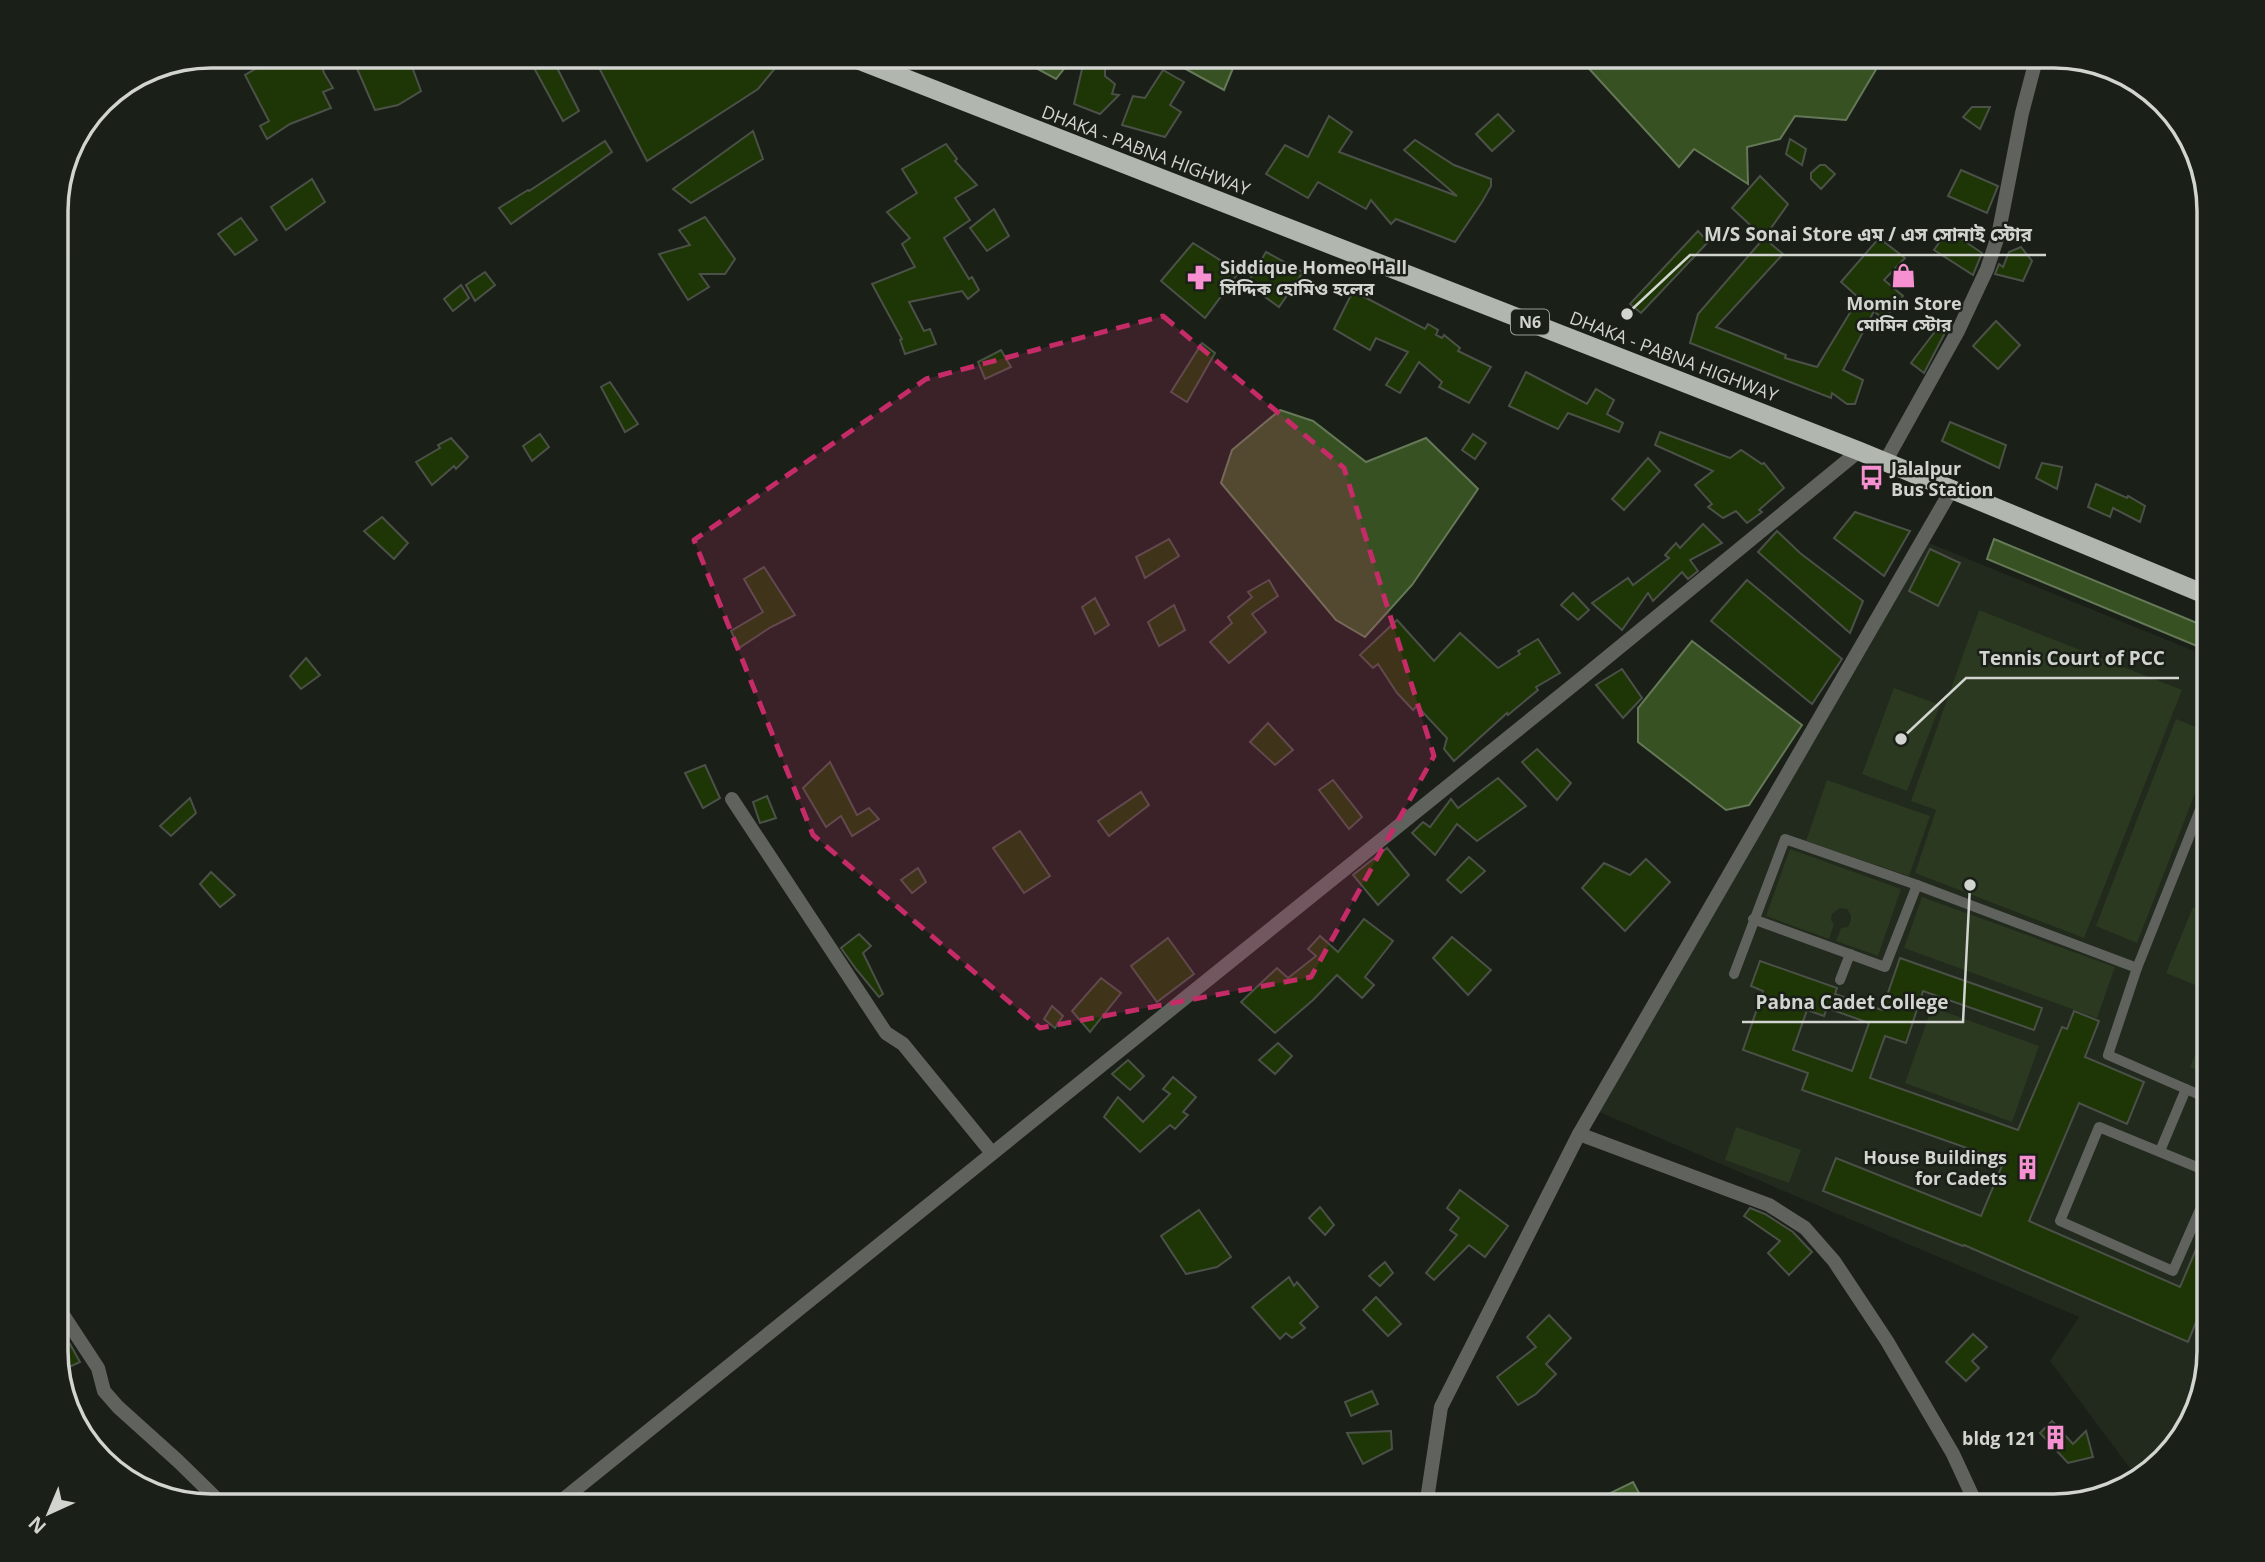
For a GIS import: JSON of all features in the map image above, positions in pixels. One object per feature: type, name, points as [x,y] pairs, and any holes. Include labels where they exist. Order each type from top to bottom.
[{"type":"highway","name":"DHAKA - PABNA HIGHWAY","points":[[880,69],[1885,461],[2197,591]]},
{"type":"street","points":[[1885,461],[1952,341],[1987,269],[2006,204],[2012,159],[2034,68]]},
{"type":"street","points":[[570,1494],[1582,678],[1859,451]]},
{"type":"street","points":[[1428,1494],[1441,1407],[1579,1134],[1952,489]]},
{"type":"street","points":[[732,799],[886,1033],[903,1044],[992,1153]]},
{"type":"street","points":[[1579,1134],[1769,1205],[1805,1227],[1834,1261],[1887,1341],[1953,1454],[1971,1494]]},
{"type":"street","points":[[69,1324],[98,1368],[104,1391],[211,1494]]},
{"type":"lane","points":[[2197,817],[2137,968],[2108,1055],[2197,1094]]},
{"type":"lane","points":[[1734,974],[1785,839],[1917,885],[2137,968]]},
{"type":"lane","points":[[1753,919],[1885,967],[1917,885]]},
{"type":"lane","points":[[1840,980],[1850,954]]},
{"type":"lane","points":[[2160,1151],[2186,1089]]},
{"type":"lane","points":[[2197,1167],[2099,1127],[2060,1221],[2173,1271],[2197,1216]]},
{"type":"highlighted area","points":[[1163,316],[1344,468],[1434,756],[1311,977],[1040,1028],[813,835],[694,540],[926,379]]},
{"type":"shaded area","points":[[1185,68],[1233,68],[1224,90]]},
{"type":"shaded area","points":[[1589,68],[1877,68],[1846,120],[1795,116],[1780,139],[1747,147],[1748,184],[1694,149],[1679,167]]},
{"type":"shaded area","points":[[1037,69],[1064,69],[1056,79]]},
{"type":"shaded area","points":[[1280,410],[1313,421],[1366,462],[1426,438],[1478,489],[1412,585],[1365,637],[1336,620],[1221,483],[1232,450]]},
{"type":"shaded area","points":[[1994,539],[2197,623],[2197,646],[1987,559]]},
{"type":"shaded area","points":[[1929,543],[2197,652],[2196,1370],[2186,1406],[2178,1422],[2155,1452],[2141,1464],[2132,1470],[2050,1361],[2079,1317],[1599,1112]]},
{"type":"shaded area","points":[[1979,610],[2182,690],[2084,938],[1915,873],[1936,810],[1911,801]]},
{"type":"shaded area","points":[[1692,641],[1802,725],[1749,805],[1726,810],[1638,742],[1638,708]]},
{"type":"shaded area","points":[[1894,688],[1940,705],[1907,791],[1862,774]]},
{"type":"shaded area","points":[[2176,719],[2197,727],[2197,788],[2137,943],[2096,926]]},
{"type":"shaded area","points":[[1827,780],[1930,816],[1909,876],[1806,841]]},
{"type":"shaded area","points":[[1790,849],[1901,889],[1878,956],[1836,941],[1841,928],[1848,927],[1850,922],[1851,916],[1847,909],[1840,908],[1832,914],[1831,920],[1834,924],[1829,939],[1766,916]]},
{"type":"shaded area","points":[[1922,897],[2115,967],[2097,1018],[1904,948]]},
{"type":"shaded area","points":[[2193,907],[2197,909],[2197,986],[2166,973]]},
{"type":"shaded area","points":[[1932,1007],[2039,1046],[2012,1122],[1905,1083]]},
{"type":"shaded area","points":[[2197,1050],[2197,1070],[2190,1067]]},
{"type":"shaded area","points":[[1736,1127],[1801,1150],[1789,1183],[1725,1160]]},
{"type":"shaded area","points":[[1633,1482],[1640,1494],[1608,1494]]},
{"type":"building","points":[[255,69],[323,69],[333,88],[323,92],[331,108],[290,124],[267,139],[260,126],[269,121],[245,75]]},
{"type":"building","points":[[357,69],[413,69],[421,91],[398,105],[375,110]]},
{"type":"building","points":[[534,69],[558,69],[579,111],[563,121]]},
{"type":"building","points":[[600,69],[775,69],[758,89],[647,161]]},
{"type":"building","points":[[1082,69],[1105,69],[1105,76],[1115,84],[1112,94],[1119,95],[1100,114],[1074,104]]},
{"type":"building","points":[[1163,70],[1184,82],[1170,105],[1181,112],[1165,137],[1122,125],[1133,96],[1145,98]]},
{"type":"building","points":[[1972,107],[1990,107],[1980,129],[1963,117]]},
{"type":"building","points":[[1498,114],[1514,131],[1492,151],[1476,134]]},
{"type":"building","points":[[1329,116],[1352,132],[1339,152],[1457,196],[1404,150],[1415,140],[1454,165],[1491,179],[1491,186],[1482,202],[1455,242],[1396,219],[1391,224],[1371,200],[1366,209],[1318,182],[1308,198],[1266,174],[1285,145],[1308,157]]},
{"type":"building","points":[[753,131],[763,159],[691,203],[673,189]]},
{"type":"building","points":[[1790,139],[1806,149],[1802,165],[1786,154]]},
{"type":"building","points":[[605,141],[612,152],[511,224],[499,208],[529,191]]},
{"type":"building","points":[[946,144],[957,159],[955,161],[977,185],[955,198],[970,220],[944,238],[969,279],[972,277],[979,290],[968,299],[962,291],[909,302],[924,331],[930,329],[936,344],[905,354],[900,340],[902,339],[872,284],[915,267],[902,244],[910,238],[887,212],[917,193],[902,169]]},
{"type":"building","points":[[1820,165],[1825,165],[1835,174],[1821,189],[1811,179],[1811,173]]},
{"type":"building","points":[[1961,170],[1998,186],[1987,213],[1948,196]]},
{"type":"building","points":[[1760,176],[1788,204],[1764,238],[1732,208]]},
{"type":"building","points":[[312,179],[325,202],[286,230],[271,207]]},
{"type":"building","points":[[994,209],[1009,236],[987,251],[970,228]]},
{"type":"building","points":[[705,217],[735,259],[725,274],[700,274],[709,287],[688,300],[659,254],[690,245],[679,230]]},
{"type":"building","points":[[241,218],[257,240],[235,255],[218,234]]},
{"type":"building","points":[[1948,230],[1982,253],[1973,275],[1934,250]]},
{"type":"building","points":[[1698,231],[1708,242],[1641,313],[1630,304]]},
{"type":"building","points":[[1764,238],[1783,254],[1716,327],[1786,355],[1785,358],[1817,367],[1859,298],[1841,282],[1879,238],[1905,258],[1884,280],[1903,296],[1884,320],[1874,311],[1843,370],[1863,380],[1855,404],[1847,404],[1832,393],[1831,398],[1690,343],[1698,314]]},
{"type":"building","name":"Siddique Homeo Hall সিদ্দিক হোমিও হলের","points":[[1193,243],[1239,272],[1205,318],[1161,281]]},
{"type":"building","points":[[2021,247],[2032,261],[2023,281],[1995,274],[1999,264],[2003,267],[2009,252]]},
{"type":"building","points":[[1266,252],[1303,272],[1279,307],[1247,284]]},
{"type":"building","points":[[485,272],[495,285],[475,301],[466,285]]},
{"type":"building","points":[[461,285],[469,298],[453,311],[444,299]]},
{"type":"building","points":[[1353,291],[1425,329],[1428,324],[1438,330],[1436,335],[1442,338],[1444,335],[1460,348],[1458,351],[1491,367],[1469,403],[1439,387],[1442,382],[1419,362],[1400,393],[1386,385],[1408,352],[1376,338],[1370,350],[1334,329]]},
{"type":"building","points":[[1996,321],[2020,345],[1998,369],[1973,346]]},
{"type":"building","points":[[1940,325],[1947,329],[1924,373],[1911,363]]},
{"type":"building","points":[[1202,343],[1215,353],[1187,402],[1171,392]]},
{"type":"building","points":[[1001,350],[1011,367],[985,379],[978,362]]},
{"type":"building","points":[[1526,372],[1587,404],[1596,389],[1614,400],[1607,414],[1623,423],[1619,432],[1568,413],[1558,429],[1509,406]]},
{"type":"building","points":[[610,382],[638,424],[625,432],[601,387]]},
{"type":"building","points":[[1950,422],[2006,445],[1999,468],[1942,441]]},
{"type":"building","points":[[1660,432],[1730,458],[1741,450],[1764,463],[1784,488],[1759,510],[1762,512],[1747,523],[1736,511],[1723,518],[1708,507],[1712,504],[1695,485],[1713,471],[1655,445]]},
{"type":"building","points":[[540,434],[549,447],[532,461],[523,446]]},
{"type":"building","points":[[1473,434],[1486,443],[1475,459],[1462,450]]},
{"type":"building","points":[[451,438],[468,457],[456,469],[454,466],[432,485],[416,462]]},
{"type":"building","points":[[1648,458],[1660,471],[1624,510],[1612,499]]},
{"type":"building","points":[[2042,463],[2062,467],[2057,489],[2036,478]]},
{"type":"building","points":[[2096,484],[2127,498],[2128,496],[2145,506],[2140,522],[2113,508],[2110,517],[2088,507]]},
{"type":"building","points":[[1855,512],[1910,531],[1884,576],[1834,538]]},
{"type":"building","points":[[382,517],[408,543],[394,559],[364,531]]},
{"type":"building","points":[[1703,524],[1722,543],[1690,560],[1698,571],[1688,579],[1682,572],[1653,601],[1648,593],[1622,630],[1592,603],[1628,578],[1633,585],[1669,558],[1665,555],[1676,543],[1680,548]]},
{"type":"building","points":[[1777,531],[1800,553],[1863,601],[1850,633],[1758,552]]},
{"type":"building","points":[[1169,539],[1179,556],[1145,578],[1136,557]]},
{"type":"building","points":[[1930,549],[1960,563],[1938,606],[1909,591]]},
{"type":"building","points":[[764,567],[795,615],[739,648],[731,631],[763,612],[744,579]]},
{"type":"building","points":[[1269,580],[1278,596],[1252,614],[1266,632],[1229,663],[1210,642],[1232,623],[1228,617],[1252,597],[1248,592]]},
{"type":"building","points":[[1747,580],[1842,659],[1812,704],[1711,621]]},
{"type":"building","points":[[1573,593],[1589,610],[1578,620],[1561,605]]},
{"type":"building","points":[[1095,598],[1109,625],[1095,634],[1082,607]]},
{"type":"building","points":[[1174,605],[1185,630],[1159,646],[1148,622]]},
{"type":"building","points":[[1397,620],[1434,661],[1460,633],[1498,668],[1538,639],[1560,673],[1536,687],[1538,690],[1508,715],[1507,713],[1454,761],[1444,749],[1447,738],[1417,706],[1413,710],[1397,693],[1378,664],[1373,668],[1360,655]]},
{"type":"building","points":[[306,658],[320,675],[301,689],[290,676]]},
{"type":"building","points":[[1622,669],[1642,698],[1623,718],[1596,685]]},
{"type":"building","points":[[1268,723],[1293,750],[1275,765],[1250,742]]},
{"type":"building","points":[[1537,749],[1571,783],[1557,800],[1522,762]]},
{"type":"building","points":[[830,762],[857,815],[869,808],[879,819],[852,836],[841,816],[826,827],[803,788]]},
{"type":"building","points":[[705,765],[720,798],[703,808],[685,773]]},
{"type":"building","points":[[1498,778],[1526,806],[1477,841],[1457,824],[1435,855],[1412,833],[1423,822],[1430,827],[1451,799],[1458,808]]},
{"type":"building","points":[[1333,780],[1362,817],[1349,829],[1319,790]]},
{"type":"building","points":[[1141,792],[1149,805],[1109,836],[1098,821]]},
{"type":"building","points":[[767,796],[776,818],[760,823],[753,802]]},
{"type":"building","points":[[190,798],[196,813],[171,836],[160,826]]},
{"type":"building","points":[[1020,831],[1050,876],[1024,893],[993,848]]},
{"type":"building","points":[[1387,848],[1409,875],[1378,905],[1353,875]]},
{"type":"building","points":[[1469,857],[1485,871],[1461,893],[1447,880]]},
{"type":"building","points":[[1646,859],[1670,882],[1625,931],[1582,888],[1604,863],[1630,875]]},
{"type":"building","points":[[918,868],[926,882],[912,893],[901,880]]},
{"type":"building","points":[[211,872],[235,895],[220,907],[200,884]]},
{"type":"building","points":[[1364,919],[1393,941],[1365,977],[1374,985],[1362,998],[1337,975],[1275,1033],[1241,1002],[1277,968],[1288,978],[1316,956],[1308,949],[1320,936],[1338,952]]},
{"type":"building","points":[[859,934],[871,946],[863,953],[883,994],[879,997],[841,948]]},
{"type":"building","points":[[1452,937],[1491,970],[1468,995],[1433,958]]},
{"type":"building","points":[[1168,938],[1194,974],[1157,1002],[1131,966]]},
{"type":"building","points":[[1900,958],[2042,1008],[2034,1030],[1923,991],[1906,1043],[1885,1036],[1870,1078],[2018,1130],[2062,1027],[2067,1029],[2074,1011],[2099,1021],[2085,1057],[2144,1082],[2127,1124],[2079,1103],[2029,1221],[2180,1287],[2197,1247],[2197,1320],[2188,1342],[1964,1245],[1823,1191],[1836,1158],[1981,1216],[2004,1161],[1802,1090],[1808,1073],[1743,1050],[1763,991],[1751,986],[1760,961],[1837,988],[1835,994],[1882,1010]],"holes":[[[1827,1008],[1869,1023],[1852,1071],[1793,1050],[1807,1010],[1824,1016]]]},
{"type":"building","points":[[1101,978],[1121,993],[1090,1032],[1072,1011]]},
{"type":"building","points":[[1052,1006],[1063,1016],[1055,1028],[1044,1019]]},
{"type":"building","points":[[1278,1043],[1292,1056],[1275,1074],[1259,1060]]},
{"type":"building","points":[[1128,1060],[1144,1076],[1130,1090],[1112,1074]]},
{"type":"building","points":[[1173,1077],[1196,1097],[1183,1112],[1188,1115],[1175,1129],[1170,1125],[1140,1152],[1104,1117],[1118,1097],[1143,1122],[1170,1094],[1163,1089]]},
{"type":"building","points":[[1460,1190],[1508,1226],[1485,1257],[1469,1245],[1434,1280],[1426,1273],[1457,1235],[1450,1230],[1459,1218],[1447,1208]]},
{"type":"building","points":[[1320,1207],[1334,1225],[1325,1235],[1309,1218]]},
{"type":"building","points":[[1750,1208],[1793,1232],[1812,1252],[1789,1275],[1768,1253],[1780,1241],[1744,1216]]},
{"type":"building","points":[[1199,1210],[1231,1257],[1217,1267],[1186,1274],[1161,1236]]},
{"type":"building","points":[[1385,1262],[1393,1273],[1380,1286],[1369,1276]]},
{"type":"building","points":[[1289,1277],[1294,1286],[1297,1282],[1318,1307],[1300,1323],[1305,1328],[1292,1338],[1286,1333],[1280,1339],[1252,1307]]},
{"type":"building","points":[[1376,1297],[1401,1324],[1388,1336],[1363,1310]]},
{"type":"building","points":[[1549,1315],[1571,1338],[1546,1364],[1556,1374],[1536,1394],[1518,1405],[1497,1377],[1536,1347],[1527,1337]]},
{"type":"building","points":[[1973,1334],[1987,1347],[1972,1361],[1979,1368],[1966,1381],[1946,1362]]},
{"type":"building","points":[[69,1344],[80,1362],[70,1367],[69,1361]]},
{"type":"building","points":[[1372,1391],[1378,1404],[1351,1416],[1345,1402]]},
{"type":"building","name":"bldg 121","points":[[2052,1421],[2073,1444],[2086,1431],[2093,1457],[2068,1463],[2040,1433]]},
{"type":"building","points":[[1391,1431],[1392,1449],[1363,1464],[1347,1433]]},
{"type":"place","name":"Momin Store মোমিন স্টোর","points":[[1904,276]]},
{"type":"place","name":"Siddique Homeo Hall সিদ্দিক হোমিও হলের","points":[[1200,277]]},
{"type":"place","name":"M/S Sonai Store এম / এস সোনাই স্টোর","points":[[1627,314]]},
{"type":"place","name":"Jalalpur Bus Station","points":[[1871,478]]},
{"type":"place","name":"Tennis Court of PCC","points":[[1901,739]]},
{"type":"place","name":"Pabna Cadet College","points":[[1970,885]]},
{"type":"place","name":"House Buildings for Cadets","points":[[2027,1167]]},
{"type":"place","name":"bldg 121","points":[[2056,1438]]}]
